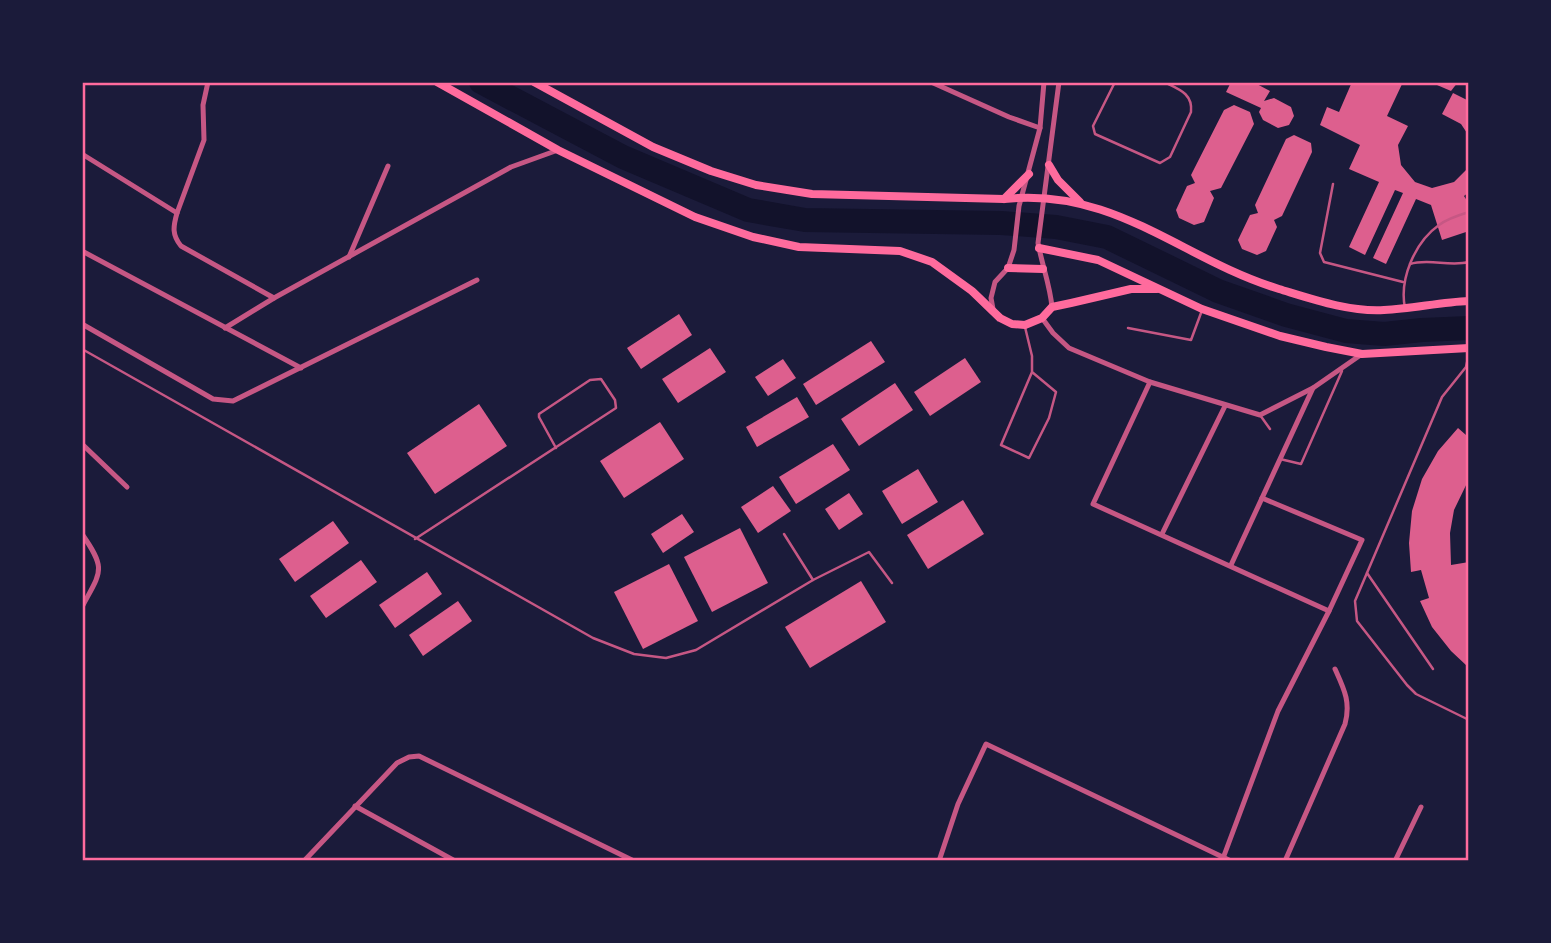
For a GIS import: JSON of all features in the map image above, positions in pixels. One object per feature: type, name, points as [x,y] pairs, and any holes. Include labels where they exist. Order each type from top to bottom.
[{"type":"main road","points":[[437,82],[558,150],[695,217],[752,237],[799,247],[900,251],[932,262],[972,291],[1000,318],[1012,324],[1025,325],[1042,318],[1052,307],[1131,289],[1157,289]]},
{"type":"main road","points":[[534,82],[653,147],[711,172],[756,185],[813,194],[1022,197],[1043,202],[1080,202],[1110,211],[1277,288],[1355,309],[1384,310],[1469,301]]},
{"type":"main road","points":[[1049,165],[1058,180],[1080,202]]},
{"type":"main road","points":[[1004,198],[1029,174]]},
{"type":"main road","points":[[1039,246],[1098,260],[1202,309],[1280,336],[1362,354],[1469,351]]},
{"type":"main road","points":[[1008,268],[1043,269]]},
{"type":"street","points":[[208,82],[203,105],[204,140],[173,226],[174,236],[181,246],[274,298]]},
{"type":"street","points":[[931,82],[1040,128]]},
{"type":"street","points":[[993,309],[991,298],[995,282],[1008,268],[1016,242],[1019,206],[1040,128],[1044,82]]},
{"type":"street","points":[[1052,307],[1039,246],[1059,82]]},
{"type":"street","points":[[225,328],[274,298],[511,167],[558,150]]},
{"type":"street","points":[[82,154],[177,214]]},
{"type":"street","points":[[349,257],[388,166]]},
{"type":"street","points":[[82,251],[301,368]]},
{"type":"street","points":[[82,324],[213,399],[233,401],[477,280]]},
{"type":"street","points":[[1042,318],[1069,348],[1150,382],[1259,415],[1313,388],[1362,354]]},
{"type":"street","points":[[1150,382],[1093,504],[1329,611]]},
{"type":"street","points":[[1231,565],[1313,388]]},
{"type":"street","points":[[1162,534],[1225,406]]},
{"type":"street","points":[[82,444],[127,487]]},
{"type":"street","points":[[1222,859],[1278,711],[1362,540],[1262,498]]},
{"type":"street","points":[[82,534],[99,561],[100,573],[82,607]]},
{"type":"street","points":[[1284,861],[1345,724],[1348,697],[1335,669]]},
{"type":"street","points":[[939,861],[958,804],[986,744],[1231,861]]},
{"type":"street","points":[[304,861],[397,763],[419,756],[634,861]]},
{"type":"street","points":[[355,806],[455,861]]},
{"type":"street","points":[[1395,861],[1421,807]]},
{"type":"lane","points":[[1109,82],[1115,84],[1093,126],[1095,134],[1160,163],[1170,157],[1192,105],[1186,93],[1164,82]]},
{"type":"lane","points":[[1333,184],[1320,253],[1324,262],[1403,282]]},
{"type":"lane","points":[[1405,307],[1403,282],[1409,264],[1436,227],[1469,212]]},
{"type":"lane","points":[[1409,264],[1419,261],[1453,265],[1469,262]]},
{"type":"lane","points":[[1128,328],[1191,340],[1202,309]]},
{"type":"lane","points":[[1025,325],[1032,356],[1032,372],[1001,445],[1029,458],[1049,418],[1056,392],[1032,372]]},
{"type":"lane","points":[[82,349],[593,638],[634,654],[666,658],[696,650],[813,580],[869,552],[892,583]]},
{"type":"lane","points":[[1469,351],[1466,367],[1442,397],[1355,601],[1357,621],[1416,694],[1469,720]]},
{"type":"lane","points":[[1280,459],[1301,464],[1343,369]]},
{"type":"lane","points":[[415,539],[616,408],[615,400],[601,379],[590,380],[539,414],[556,447]]},
{"type":"lane","points":[[1259,415],[1270,429]]},
{"type":"lane","points":[[784,534],[813,580]]},
{"type":"lane","points":[[1367,573],[1433,669]]},
{"type":"building","points":[[1231,82],[1253,82],[1270,91],[1264,101],[1274,98],[1291,107],[1294,116],[1289,125],[1278,128],[1263,120],[1259,112],[1261,108],[1226,92]]},
{"type":"building","points":[[1352,82],[1403,82],[1387,116],[1408,126],[1398,145],[1401,165],[1415,182],[1432,188],[1454,182],[1469,167],[1469,192],[1464,196],[1469,204],[1469,231],[1442,240],[1431,205],[1416,199],[1386,264],[1373,258],[1403,193],[1395,190],[1365,255],[1349,247],[1379,182],[1349,169],[1360,145],[1320,125],[1327,107],[1339,112]]},
{"type":"building","points":[[1430,82],[1458,82],[1451,91]]},
{"type":"building","points":[[1453,93],[1469,101],[1469,136],[1461,124],[1442,114]]},
{"type":"building","points":[[1234,105],[1250,112],[1254,124],[1221,188],[1210,191],[1214,198],[1204,222],[1194,225],[1179,218],[1176,210],[1187,186],[1195,183],[1191,175],[1224,110]]},
{"type":"building","points":[[1294,135],[1311,143],[1312,152],[1282,216],[1274,220],[1277,227],[1266,251],[1257,255],[1242,249],[1238,240],[1250,215],[1258,213],[1255,205],[1286,139]]},
{"type":"building","points":[[679,314],[692,335],[641,369],[627,348]]},
{"type":"building","points":[[871,341],[885,362],[816,405],[803,384]]},
{"type":"building","points":[[710,348],[726,372],[678,403],[662,379]]},
{"type":"building","points":[[965,358],[981,382],[930,416],[914,392]]},
{"type":"building","points":[[783,359],[796,378],[768,396],[755,377]]},
{"type":"building","points":[[895,383],[913,410],[859,446],[841,419]]},
{"type":"building","points":[[797,397],[809,417],[757,447],[746,427]]},
{"type":"building","points":[[479,404],[507,446],[435,494],[407,453]]},
{"type":"building","points":[[660,422],[684,459],[624,498],[600,461]]},
{"type":"building","points":[[1458,428],[1466,435],[1469,433],[1469,479],[1454,510],[1450,533],[1451,565],[1469,562],[1467,666],[1432,627],[1420,601],[1429,598],[1421,570],[1411,572],[1409,543],[1412,511],[1422,479],[1438,451]]},
{"type":"building","points":[[833,444],[850,470],[796,504],[779,477]]},
{"type":"building","points":[[918,469],[938,502],[902,524],[882,491]]},
{"type":"building","points":[[773,486],[791,511],[758,533],[741,507]]},
{"type":"building","points":[[849,493],[863,514],[839,530],[825,509]]},
{"type":"building","points":[[963,500],[984,534],[928,569],[907,535]]},
{"type":"building","points":[[682,514],[694,532],[663,553],[651,534]]},
{"type":"building","points":[[333,521],[349,543],[295,582],[279,559]]},
{"type":"building","points":[[740,528],[768,583],[712,612],[684,557]]},
{"type":"building","points":[[361,560],[377,582],[326,618],[310,596]]},
{"type":"building","points":[[669,564],[698,621],[643,649],[614,592]]},
{"type":"building","points":[[427,572],[442,594],[395,628],[379,605]]},
{"type":"building","points":[[861,581],[886,622],[810,668],[785,627]]},
{"type":"building","points":[[458,601],[472,621],[423,656],[409,635]]},
{"type":"waterway","points":[[481,82],[623,157],[748,210],[805,220],[1001,223],[1056,227],[1107,237],[1218,291],[1286,315],[1346,331],[1384,334],[1469,328]]}]
